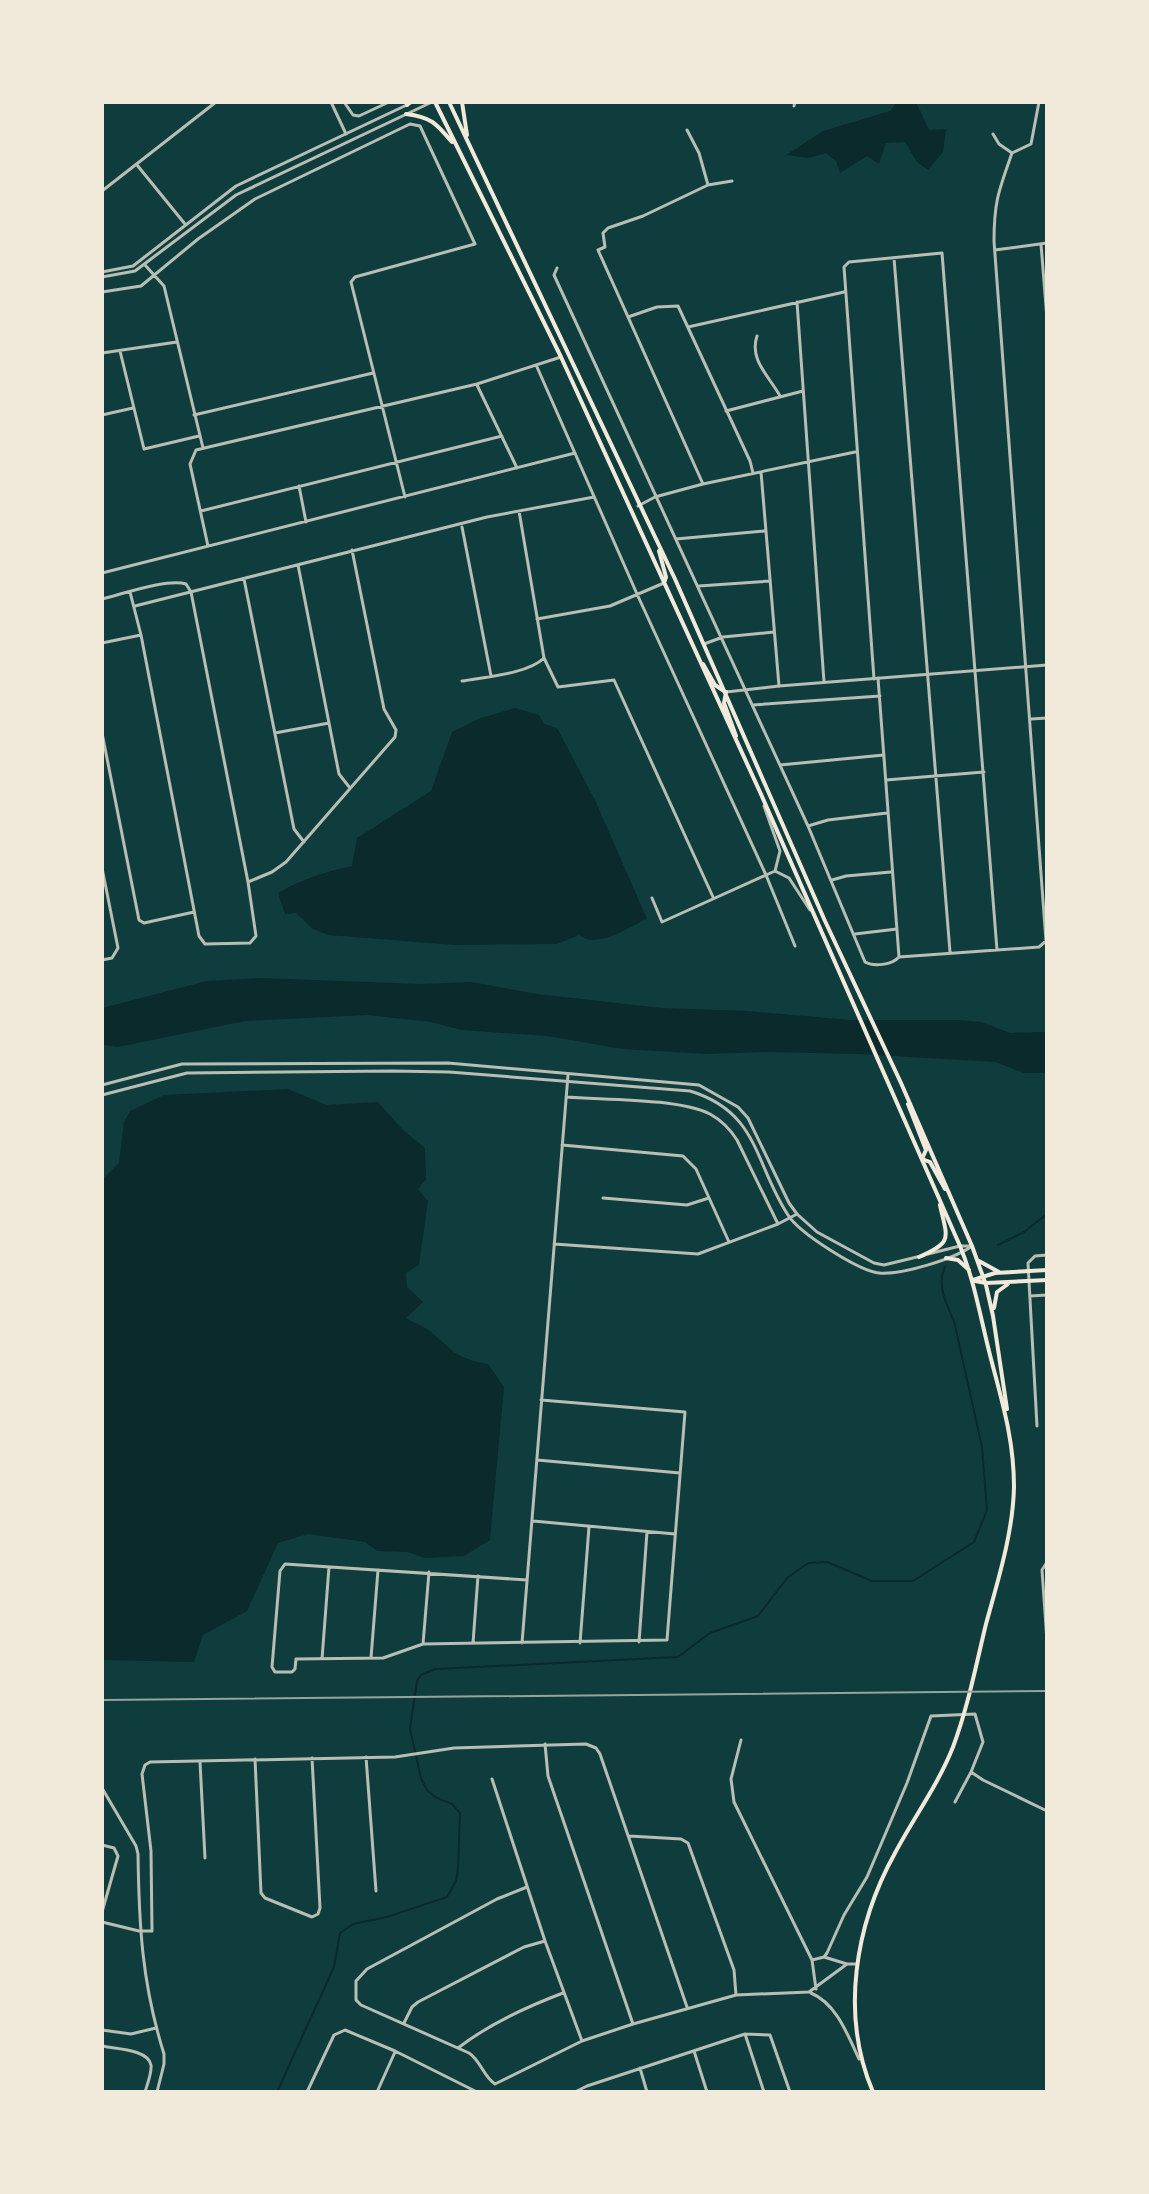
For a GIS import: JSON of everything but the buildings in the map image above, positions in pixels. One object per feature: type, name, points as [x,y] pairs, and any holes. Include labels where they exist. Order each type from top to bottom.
[{"type":"main road","points":[[433,102],[561,357],[760,792],[963,1252],[971,1272],[988,1350],[1008,1419]]},
{"type":"main road","points":[[449,102],[726,692],[951,1196],[986,1283],[1013,1454],[1012,1507],[1004,1551],[961,1721],[939,1778],[880,1882],[856,1964],[858,2034],[863,2064],[873,2092]]},
{"type":"main road","points":[[462,102],[468,141]]},
{"type":"main road","points":[[406,114],[434,122],[457,147]]},
{"type":"main road","points":[[658,545],[666,577],[664,583]]},
{"type":"main road","points":[[696,652],[715,685],[726,692]]},
{"type":"main road","points":[[726,692],[724,703],[741,750]]},
{"type":"main road","points":[[901,1083],[926,1150],[922,1159]]},
{"type":"main road","points":[[922,1159],[930,1162],[951,1196]]},
{"type":"main road","points":[[919,1257],[940,1248],[946,1239],[947,1230],[938,1195]]},
{"type":"main road","points":[[946,1258],[958,1260],[971,1272]]},
{"type":"main road","points":[[977,1259],[1002,1273]]},
{"type":"main road","points":[[973,1280],[1002,1273],[1047,1270]]},
{"type":"main road","points":[[973,1280],[986,1283],[1019,1282]]},
{"type":"main road","points":[[993,1316],[997,1292],[1006,1284],[1047,1280]]},
{"type":"street","points":[[102,191],[216,102]]},
{"type":"street","points":[[331,102],[346,134]]},
{"type":"street","points":[[344,102],[353,115],[359,116],[389,102]]},
{"type":"street","points":[[102,275],[126,274],[145,265],[236,195],[433,102]]},
{"type":"street","points":[[557,268],[554,275],[723,637],[832,880],[865,962],[892,963],[899,957],[1039,947],[1046,941],[1045,901],[1024,667],[994,206],[1012,153],[1031,144],[1039,102]]},
{"type":"street","points":[[133,266],[236,186],[410,103]]},
{"type":"street","points":[[102,292],[141,286],[198,239],[255,199],[410,124],[420,126],[475,244],[352,278],[405,497]]},
{"type":"street","points":[[687,130],[699,153],[708,185]]},
{"type":"street","points":[[993,134],[999,144],[1012,153]]},
{"type":"street","points":[[309,159],[313,170]]},
{"type":"street","points":[[136,165],[198,239]]},
{"type":"street","points":[[703,484],[598,250],[605,247],[603,233],[608,228],[643,216],[708,185],[732,181]]},
{"type":"street","points":[[995,250],[1047,243]]},
{"type":"street","points":[[1041,244],[1047,319]]},
{"type":"street","points":[[145,265],[150,252]]},
{"type":"street","points":[[899,957],[844,267],[849,262],[942,253],[997,950]]},
{"type":"street","points":[[894,258],[950,954]]},
{"type":"street","points":[[102,275],[145,265],[164,286],[203,448]]},
{"type":"street","points":[[688,327],[844,292]]},
{"type":"street","points":[[797,302],[824,682]]},
{"type":"street","points":[[628,317],[657,307],[678,306],[753,473]]},
{"type":"street","points":[[757,336],[756,359],[780,396]]},
{"type":"street","points":[[102,353],[177,342]]},
{"type":"street","points":[[120,351],[144,449],[199,436]]},
{"type":"street","points":[[208,546],[190,464],[196,450],[383,408],[537,367],[561,357]]},
{"type":"street","points":[[537,367],[766,875],[795,946]]},
{"type":"street","points":[[194,415],[373,373]]},
{"type":"street","points":[[477,384],[517,468]]},
{"type":"street","points":[[725,411],[803,391]]},
{"type":"street","points":[[102,415],[133,408]]},
{"type":"street","points":[[201,511],[502,436]]},
{"type":"street","points":[[638,506],[655,497],[703,484],[857,451]]},
{"type":"street","points":[[102,573],[575,453]]},
{"type":"street","points":[[761,472],[779,686]]},
{"type":"street","points":[[299,486],[306,522]]},
{"type":"street","points":[[135,607],[352,550],[594,497]]},
{"type":"street","points":[[519,511],[544,658],[559,688],[614,680],[713,897]]},
{"type":"street","points":[[462,525],[491,676]]},
{"type":"street","points":[[676,539],[766,531]]},
{"type":"street","points":[[248,882],[286,862],[395,737],[396,730],[384,709],[352,550]]},
{"type":"street","points":[[298,565],[339,774],[350,788]]},
{"type":"street","points":[[244,579],[294,829],[304,842]]},
{"type":"street","points":[[699,586],[770,581]]},
{"type":"street","points":[[102,599],[130,592],[177,582],[186,584],[191,592],[248,882],[256,936],[250,943],[205,944],[199,936],[130,592]]},
{"type":"street","points":[[537,619],[610,606],[664,583]]},
{"type":"street","points":[[704,644],[723,637],[774,632]]},
{"type":"street","points":[[102,643],[141,635]]},
{"type":"street","points":[[462,681],[527,668],[544,658]]},
{"type":"street","points":[[726,692],[1047,665]]},
{"type":"street","points":[[753,705],[880,696]]},
{"type":"street","points":[[1029,719],[1047,718]]},
{"type":"street","points":[[275,733],[329,723]]},
{"type":"street","points":[[102,733],[139,920],[144,923],[195,912]]},
{"type":"street","points":[[780,765],[884,755]]},
{"type":"street","points":[[886,780],[984,772]]},
{"type":"street","points":[[760,792],[780,851],[775,871]]},
{"type":"street","points":[[808,826],[828,820],[888,813]]},
{"type":"street","points":[[102,868],[118,948],[112,958],[102,960]]},
{"type":"street","points":[[652,898],[662,922],[775,871]]},
{"type":"street","points":[[775,871],[789,878],[810,910]]},
{"type":"street","points":[[832,880],[893,871]]},
{"type":"street","points":[[855,934],[897,929]]},
{"type":"street","points":[[102,1085],[187,1064],[448,1063],[699,1085],[738,1107],[748,1118],[797,1214],[817,1232],[874,1263],[884,1265],[960,1246],[972,1246]]},
{"type":"street","points":[[102,1095],[190,1073],[449,1072],[690,1091],[710,1097],[738,1118],[790,1218],[810,1239],[875,1273],[946,1258],[972,1246]]},
{"type":"street","points":[[522,1643],[568,1075]]},
{"type":"street","points":[[566,1097],[669,1105],[710,1114],[737,1140],[778,1224]]},
{"type":"street","points":[[562,1145],[683,1156],[696,1169],[729,1242]]},
{"type":"street","points":[[603,1198],[687,1205],[709,1198]]},
{"type":"street","points":[[554,1244],[698,1254],[797,1214]]},
{"type":"street","points":[[1037,1426],[1028,1271],[1030,1258],[1047,1255]]},
{"type":"street","points":[[907,1260],[909,1268]]},
{"type":"street","points":[[1030,1296],[1047,1295]]},
{"type":"street","points":[[527,1580],[290,1562],[280,1571],[272,1667],[275,1672],[292,1672],[296,1659],[383,1658],[423,1644],[639,1642],[667,1639],[685,1412],[541,1400]]},
{"type":"street","points":[[537,1460],[680,1473]]},
{"type":"street","points":[[533,1521],[675,1534]]},
{"type":"street","points":[[580,1643],[589,1526]]},
{"type":"street","points":[[639,1642],[647,1532]]},
{"type":"street","points":[[1047,1562],[1042,1570],[1047,1641]]},
{"type":"street","points":[[322,1659],[329,1565]]},
{"type":"street","points":[[371,1658],[378,1569]]},
{"type":"street","points":[[423,1644],[429,1572]]},
{"type":"street","points":[[473,1643],[478,1576]]},
{"type":"street","points":[[824,1957],[867,1877],[907,1783],[931,1716],[975,1714],[983,1742],[955,1802]]},
{"type":"street","points":[[741,1740],[731,1779],[734,1802],[812,1960],[816,1989]]},
{"type":"street","points":[[545,1744],[548,1776],[633,2024]]},
{"type":"street","points":[[102,1932],[103,1922],[152,1931],[151,1851],[142,1774],[145,1765],[150,1762],[395,1757],[433,1751],[586,1744],[596,1748],[600,1754],[687,2007]]},
{"type":"street","points":[[366,1757],[376,1891]]},
{"type":"street","points":[[255,1759],[261,1893],[265,1898],[306,1917],[318,1914],[312,1758]]},
{"type":"street","points":[[200,1760],[205,1858]]},
{"type":"street","points":[[971,1772],[1047,1811]]},
{"type":"street","points":[[492,1779],[545,1941],[582,2041]]},
{"type":"street","points":[[102,1788],[136,1846],[139,1931],[164,2064],[157,2092]]},
{"type":"street","points":[[629,1836],[681,1839],[690,1846],[734,1970],[736,1995]]},
{"type":"street","points":[[102,1845],[114,1848],[118,1856],[102,1912]]},
{"type":"street","points":[[527,1887],[497,1899],[367,1969],[356,1981],[356,2000],[476,2058],[489,2080],[495,2084],[582,2041],[687,2007],[736,1995],[809,1992],[847,1964]]},
{"type":"street","points":[[404,2023],[418,2002],[524,1947],[545,1941]]},
{"type":"street","points":[[812,1960],[824,1957],[856,1964]]},
{"type":"street","points":[[809,1992],[823,1999],[835,2012],[859,2059]]},
{"type":"street","points":[[458,2048],[476,2034],[534,2004],[563,1993]]},
{"type":"street","points":[[102,2030],[131,2034],[156,2028]]},
{"type":"street","points":[[307,2092],[330,2041],[339,2031],[350,2031],[477,2092]]},
{"type":"street","points":[[745,2034],[764,2092]]},
{"type":"street","points":[[575,2092],[745,2034],[770,2035],[790,2092]]},
{"type":"street","points":[[102,2054],[103,2046],[143,2055],[151,2066],[145,2092]]},
{"type":"street","points":[[377,2092],[395,2051]]},
{"type":"street","points":[[694,2051],[707,2092]]},
{"type":"street","points":[[640,2068],[647,2092]]},
{"type":"street","points":[[587,2086],[589,2092]]},
{"type":"water","points":[[897,102],[916,102],[929,130],[946,129],[943,152],[928,170],[917,162],[905,142],[886,143],[879,164],[867,156],[840,173],[836,161],[826,153],[809,158],[786,155],[823,131],[890,111]]},
{"type":"water","points":[[515,708],[539,715],[544,724],[557,728],[595,800],[647,919],[603,939],[586,939],[579,935],[557,944],[455,945],[328,935],[313,929],[296,913],[285,914],[278,893],[314,876],[352,866],[357,838],[431,791],[452,732],[478,719]]},
{"type":"water","points":[[261,978],[420,984],[471,982],[537,994],[662,1008],[747,1011],[850,1020],[981,1022],[1010,1033],[1047,1032],[1047,1073],[1024,1073],[996,1062],[858,1054],[709,1054],[622,1049],[548,1036],[461,1030],[431,1022],[367,1015],[245,1021],[118,1047],[102,1045],[102,1008],[207,981]]},
{"type":"water","points":[[288,1089],[327,1105],[378,1102],[403,1130],[425,1148],[426,1179],[418,1189],[428,1201],[419,1265],[406,1273],[407,1287],[423,1302],[406,1318],[430,1331],[461,1356],[488,1364],[504,1387],[490,1540],[464,1556],[425,1558],[408,1552],[377,1551],[365,1542],[308,1534],[278,1543],[247,1611],[203,1635],[194,1662],[102,1660],[102,1180],[119,1163],[124,1122],[130,1111],[164,1095]]},
{"type":"waterway","points":[[998,1245],[1024,1232],[1047,1214]]},
{"type":"waterway","points":[[277,2092],[334,1967],[340,1933],[353,1924],[387,1917],[447,1897],[456,1881],[460,1813],[452,1804],[427,1790],[421,1778],[410,1729],[417,1681],[421,1675],[435,1669],[678,1657],[710,1633],[758,1616],[787,1578],[808,1563],[827,1562],[872,1581],[913,1581],[974,1542],[987,1510],[982,1447],[954,1321],[944,1295],[942,1280],[945,1267]]},
{"type":"railway","points":[[102,1700],[1047,1691]]}]
